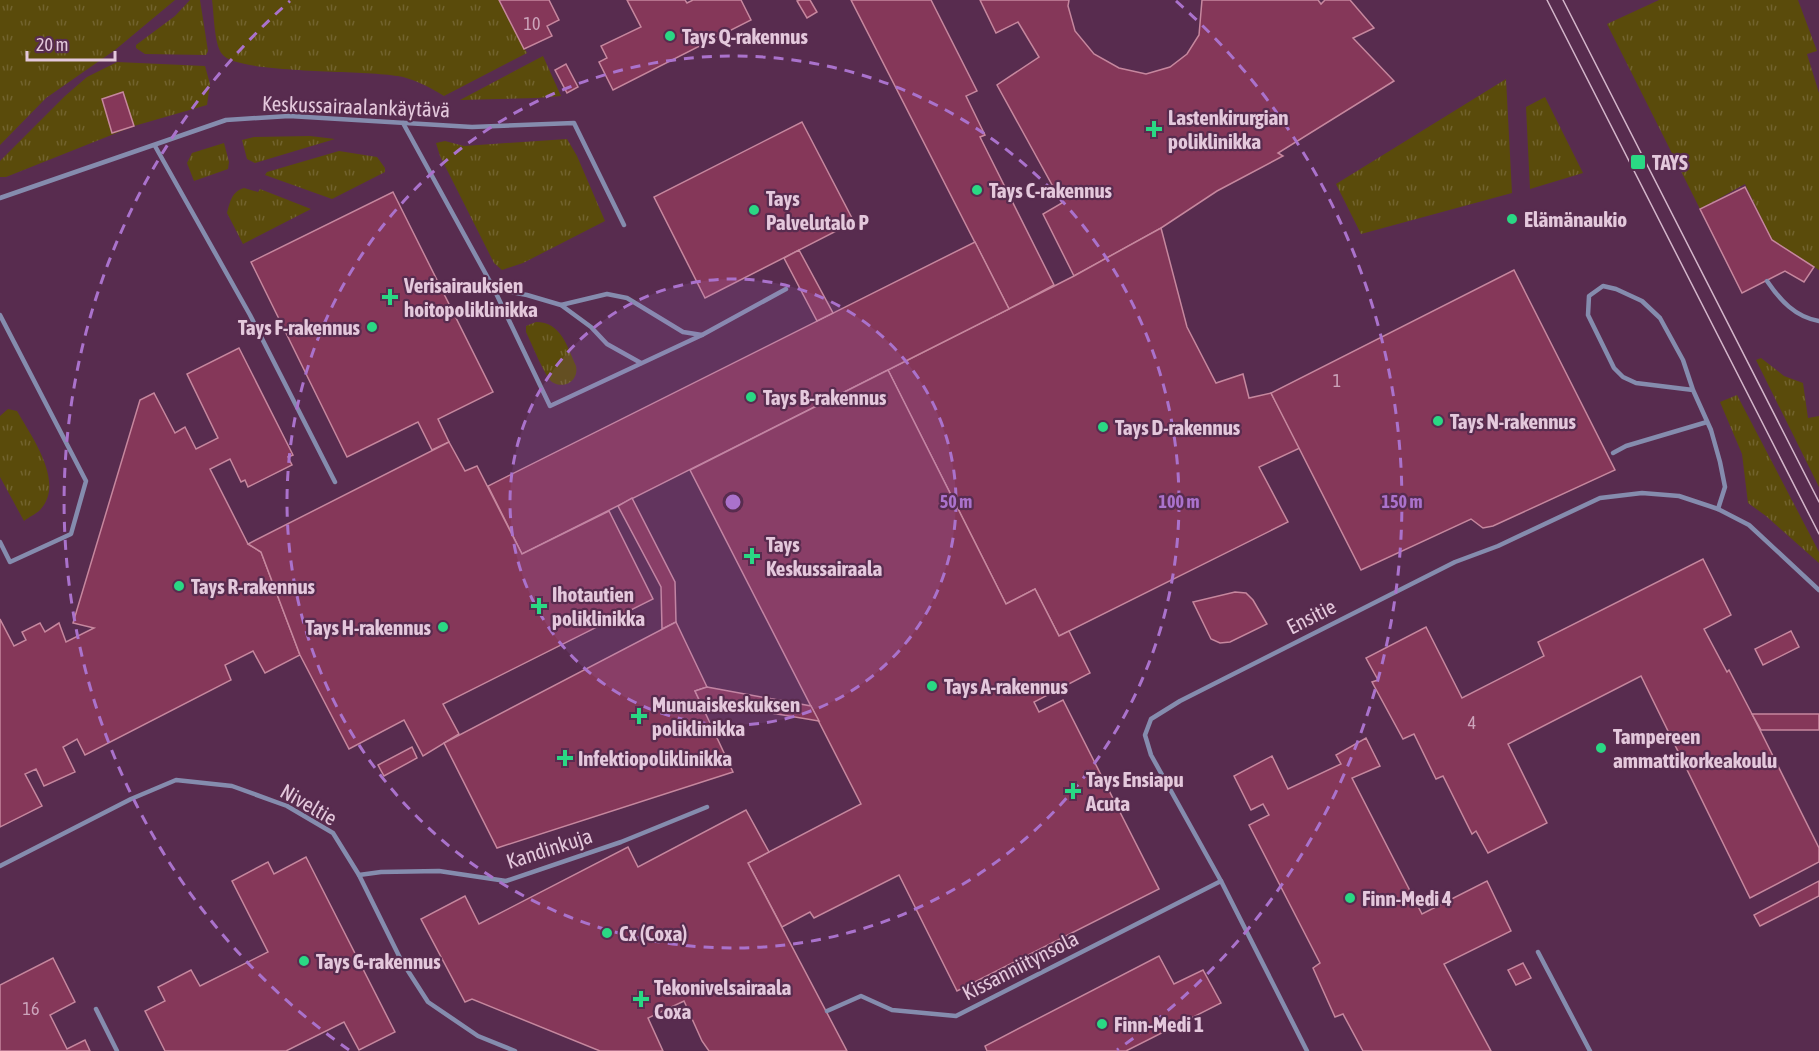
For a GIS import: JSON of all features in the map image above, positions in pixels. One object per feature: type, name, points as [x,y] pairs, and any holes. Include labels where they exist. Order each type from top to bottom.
[{"type":"lane","name":"Keskussairaalankäytävä","points":[[0,198],[155,147],[186,133],[226,120],[289,116],[472,127],[574,123],[624,225]]},
{"type":"lane","points":[[403,123],[494,289],[550,406],[702,335],[786,289]]},
{"type":"lane","points":[[155,147],[250,315],[335,482]]},
{"type":"lane","points":[[1767,281],[1782,302],[1808,319],[1819,321]]},
{"type":"lane","points":[[1693,390],[1636,383],[1623,377],[1614,368],[1588,315],[1589,296],[1603,286],[1616,289],[1642,301],[1660,318],[1683,360],[1720,462],[1725,487],[1718,509]]},
{"type":"lane","points":[[494,289],[561,304],[591,327],[607,344],[641,364]]},
{"type":"lane","points":[[561,304],[607,294],[627,298],[683,332],[702,335]]},
{"type":"lane","points":[[0,542],[10,562],[70,534],[86,481],[1,319]]},
{"type":"lane","points":[[1613,453],[1626,446],[1707,422]]},
{"type":"lane","name":"Ensitie","points":[[1307,1051],[1221,881],[1151,755],[1144,735],[1151,719],[1180,701],[1402,588],[1600,498],[1642,493],[1679,496],[1718,509],[1749,525],[1819,590]]},
{"type":"lane","name":"Niveltie","points":[[0,866],[131,799],[176,780],[232,786],[287,806],[333,833],[359,875],[400,960],[428,1002],[478,1036],[515,1051]]},
{"type":"lane","name":"Kandinkuja","points":[[359,875],[381,872],[439,871],[506,881],[621,842],[707,807]]},
{"type":"lane","name":"Kissanniitynsola","points":[[826,1011],[861,996],[892,1010],[956,1016],[1221,881]]},
{"type":"lane","points":[[1538,952],[1590,1051]]},
{"type":"lane","points":[[96,1009],[117,1051]]},
{"type":"green space","points":[[0,0],[175,0],[115,50],[46,98],[0,145]]},
{"type":"green space","points":[[190,0],[200,0],[208,51],[206,55],[145,54],[136,48],[136,45],[175,16]]},
{"type":"green space","points":[[212,0],[499,0],[527,53],[444,96],[403,77],[252,65],[233,61],[222,54],[216,36]]},
{"type":"green space","points":[[1659,0],[1798,0],[1817,51],[1807,54],[1819,93],[1819,270],[1772,240],[1745,184],[1700,209],[1607,24]]},
{"type":"green space","points":[[543,56],[561,96],[460,100]]},
{"type":"green space","points":[[117,62],[205,66],[210,84],[207,105],[134,126],[6,177],[0,177],[0,161],[65,96],[87,77]]},
{"type":"green space","points":[[1506,79],[1512,193],[1361,234],[1336,184]]},
{"type":"green space","points":[[1545,97],[1583,173],[1530,189],[1526,107]]},
{"type":"green space","points":[[310,136],[335,139],[255,163],[247,159],[242,140],[254,137]]},
{"type":"green space","points":[[567,139],[577,156],[605,221],[523,263],[502,270],[494,263],[440,156],[436,143],[445,141],[464,146]]},
{"type":"green space","points":[[224,143],[229,162],[228,169],[194,181],[187,163],[192,153]]},
{"type":"green space","points":[[339,151],[377,157],[385,168],[385,172],[332,199],[265,175],[267,172]]},
{"type":"green space","points":[[244,188],[258,192],[260,189],[311,209],[243,244],[227,213],[234,194]]},
{"type":"green space","points":[[536,322],[552,326],[566,343],[576,366],[575,376],[570,382],[562,385],[549,379],[526,332],[526,326]]},
{"type":"green space","points":[[1761,358],[1784,376],[1803,383],[1808,418],[1819,416],[1819,487],[1756,360]]},
{"type":"green space","points":[[1737,395],[1819,552],[1819,563],[1748,503],[1742,454],[1720,402]]},
{"type":"green space","points":[[8,409],[17,411],[37,446],[48,473],[47,499],[40,510],[24,521],[0,477],[0,416]]},
{"type":"building","points":[[499,0],[549,0],[559,20],[547,26],[552,36],[524,49]]},
{"type":"building","name":"Tays Q-rakennus","points":[[627,0],[685,0],[687,3],[693,0],[741,0],[751,20],[613,90],[599,62],[607,58],[601,46],[641,27]]},
{"type":"building","points":[[810,0],[817,12],[807,18],[797,1]]},
{"type":"building","name":"Tays C-rakennus","points":[[851,0],[931,0],[977,91],[966,96],[985,135],[980,137],[1054,285],[1009,309]]},
{"type":"building","points":[[980,0],[1069,0],[1068,6],[1075,31],[1094,54],[1119,68],[1146,74],[1170,67],[1187,54],[1199,35],[1202,0],[1318,0],[1321,4],[1325,0],[1350,0],[1374,28],[1353,38],[1394,81],[1278,153],[1283,156],[1217,191],[1161,228],[1074,276],[1043,214],[1062,203],[997,85],[1039,57],[1018,22],[996,33]]},
{"type":"building","points":[[566,64],[578,87],[567,93],[555,70]]},
{"type":"building","points":[[123,92],[134,126],[112,133],[102,99]]},
{"type":"building","name":"Tays Palvelutalo P","points":[[802,122],[854,222],[705,298],[654,197]]},
{"type":"building","points":[[1745,187],[1772,240],[1814,267],[1804,282],[1785,271],[1742,293],[1700,209]]},
{"type":"building","name":"Tays F-rakennus","points":[[393,192],[493,392],[438,419],[449,442],[432,450],[418,422],[347,457],[251,262]]},
{"type":"building","name":"Tays D-rakennus","points":[[1161,228],[1187,327],[1216,383],[1243,374],[1249,398],[1271,393],[1300,448],[1259,467],[1288,522],[1059,636],[1035,589],[1006,604],[888,370],[1074,276]]},
{"type":"building","name":"Tays B-rakennus","points":[[975,242],[1009,309],[522,554],[488,486]]},
{"type":"building","points":[[799,250],[833,313],[817,321],[784,258]]},
{"type":"building","name":"Tays N-rakennus","points":[[1514,270],[1615,470],[1493,526],[1483,528],[1471,519],[1361,570],[1271,393]]},
{"type":"building","name":"Tays R-rakennus","points":[[239,348],[293,455],[288,457],[292,465],[248,487],[245,480],[241,482],[230,459],[210,469],[248,544],[261,552],[300,655],[265,673],[253,651],[225,665],[231,680],[85,755],[77,739],[63,747],[75,772],[44,786],[36,769],[25,774],[42,806],[0,827],[0,619],[14,646],[26,640],[22,632],[40,623],[45,632],[59,623],[66,642],[94,628],[73,623],[140,400],[154,393],[175,433],[185,427],[196,449],[218,438],[187,374]]},
{"type":"building","name":"Tays A-rakennus","points":[[888,370],[1006,604],[1035,589],[1059,636],[1069,631],[1090,673],[1034,702],[1039,712],[1063,700],[1159,889],[957,991],[899,875],[814,918],[810,912],[782,927],[748,863],[861,804],[690,470]]},
{"type":"building","name":"Tays H-rakennus","points":[[449,442],[465,471],[477,466],[522,554],[609,511],[653,599],[443,704],[459,734],[423,756],[404,720],[349,749],[300,655],[261,552],[248,544]]},
{"type":"building","points":[[632,498],[675,582],[676,622],[662,629],[661,587],[618,506]]},
{"type":"building","points":[[1703,559],[1731,615],[1704,629],[1727,672],[1729,670],[1819,848],[1819,862],[1750,898],[1641,676],[1508,744],[1547,823],[1488,853],[1476,831],[1472,834],[1443,776],[1436,779],[1414,734],[1403,739],[1372,682],[1378,680],[1366,658],[1426,627],[1462,698],[1544,656],[1538,642]]},
{"type":"building","points":[[1235,592],[1246,593],[1253,600],[1267,624],[1230,642],[1220,643],[1211,639],[1193,602]]},
{"type":"building","points":[[676,622],[707,687],[695,691],[733,772],[497,848],[444,743]]},
{"type":"building","points":[[1791,631],[1799,647],[1763,665],[1755,649]]},
{"type":"building","points":[[707,687],[811,706],[819,721],[716,704],[704,710],[695,691]]},
{"type":"building","points":[[1752,714],[1819,714],[1819,730],[1761,730]]},
{"type":"building","name":"Finn-Medi 4","points":[[1366,738],[1380,766],[1352,778],[1422,914],[1487,881],[1511,931],[1444,964],[1491,1051],[1363,1051],[1343,1014],[1335,1017],[1313,968],[1320,963],[1249,825],[1269,815],[1263,804],[1251,810],[1234,776],[1272,756],[1288,789],[1341,764],[1336,755]]},
{"type":"building","points":[[412,747],[417,758],[384,776],[378,765]]},
{"type":"building","name":"Cx (Coxa)","points":[[746,810],[769,852],[748,863],[847,1051],[709,1051],[684,1001],[648,1018],[663,1051],[600,1051],[472,999],[465,1002],[421,919],[465,896],[479,924],[628,847],[638,867]]},
{"type":"building","name":"Tays G-rakennus","points":[[306,857],[395,1032],[359,1050],[344,1022],[286,1051],[165,1051],[145,1011],[165,1001],[158,987],[191,970],[200,986],[268,952],[232,881],[268,862],[274,874]]},
{"type":"building","points":[[1819,881],[1819,896],[1760,926],[1754,915]]},
{"type":"building","name":"Finn-Medi 1","points":[[1159,956],[1174,984],[1203,970],[1221,1003],[1126,1051],[987,1051],[985,1046]]},
{"type":"building","points":[[53,958],[75,1002],[50,1015],[67,1049],[85,1040],[90,1051],[0,1051],[0,985]]},
{"type":"building","points":[[1523,963],[1531,978],[1516,985],[1508,970]]},
{"type":"tram line","points":[[1547,0],[1819,534]]},
{"type":"tram line","points":[[1563,0],[1819,502]]},
{"type":"place","name":"Tays Q-rakennus","points":[[670,36]]},
{"type":"place","name":"Lastenkirurgian poliklinikka","points":[[1154,129]]},
{"type":"place","name":"TAYS","points":[[1638,162]]},
{"type":"place","name":"Tays C-rakennus","points":[[977,190]]},
{"type":"place","name":"Tays Palvelutalo P","points":[[754,210]]},
{"type":"place","name":"Elämänaukio","points":[[1512,219]]},
{"type":"place","name":"Verisairauksien hoitopoliklinikka","points":[[390,297]]},
{"type":"place","name":"Tays F-rakennus","points":[[372,327]]},
{"type":"place","name":"Tays B-rakennus","points":[[751,397]]},
{"type":"place","name":"Tays N-rakennus","points":[[1438,421]]},
{"type":"place","name":"Tays D-rakennus","points":[[1103,427]]},
{"type":"place","name":"Tays Keskussairaala","points":[[752,556]]},
{"type":"place","name":"Tays R-rakennus","points":[[179,586]]},
{"type":"place","name":"Ihotautien poliklinikka","points":[[539,606]]},
{"type":"place","name":"Tays H-rakennus","points":[[443,627]]},
{"type":"place","name":"Tays A-rakennus","points":[[932,686]]},
{"type":"place","name":"Munuaiskeskuksen poliklinikka","points":[[639,716]]},
{"type":"place","name":"Tampereen ammattikorkeakoulu","points":[[1601,748]]},
{"type":"place","name":"Infektiopoliklinikka","points":[[565,758]]},
{"type":"place","name":"Tays Ensiapu Acuta","points":[[1073,791]]},
{"type":"place","name":"Finn-Medi 4","points":[[1350,898]]},
{"type":"place","name":"Cx (Coxa)","points":[[607,933]]},
{"type":"place","name":"Tays G-rakennus","points":[[304,961]]},
{"type":"place","name":"Tekonivelsairaala Coxa","points":[[641,999]]},
{"type":"place","name":"Finn-Medi 1","points":[[1102,1024]]}]
